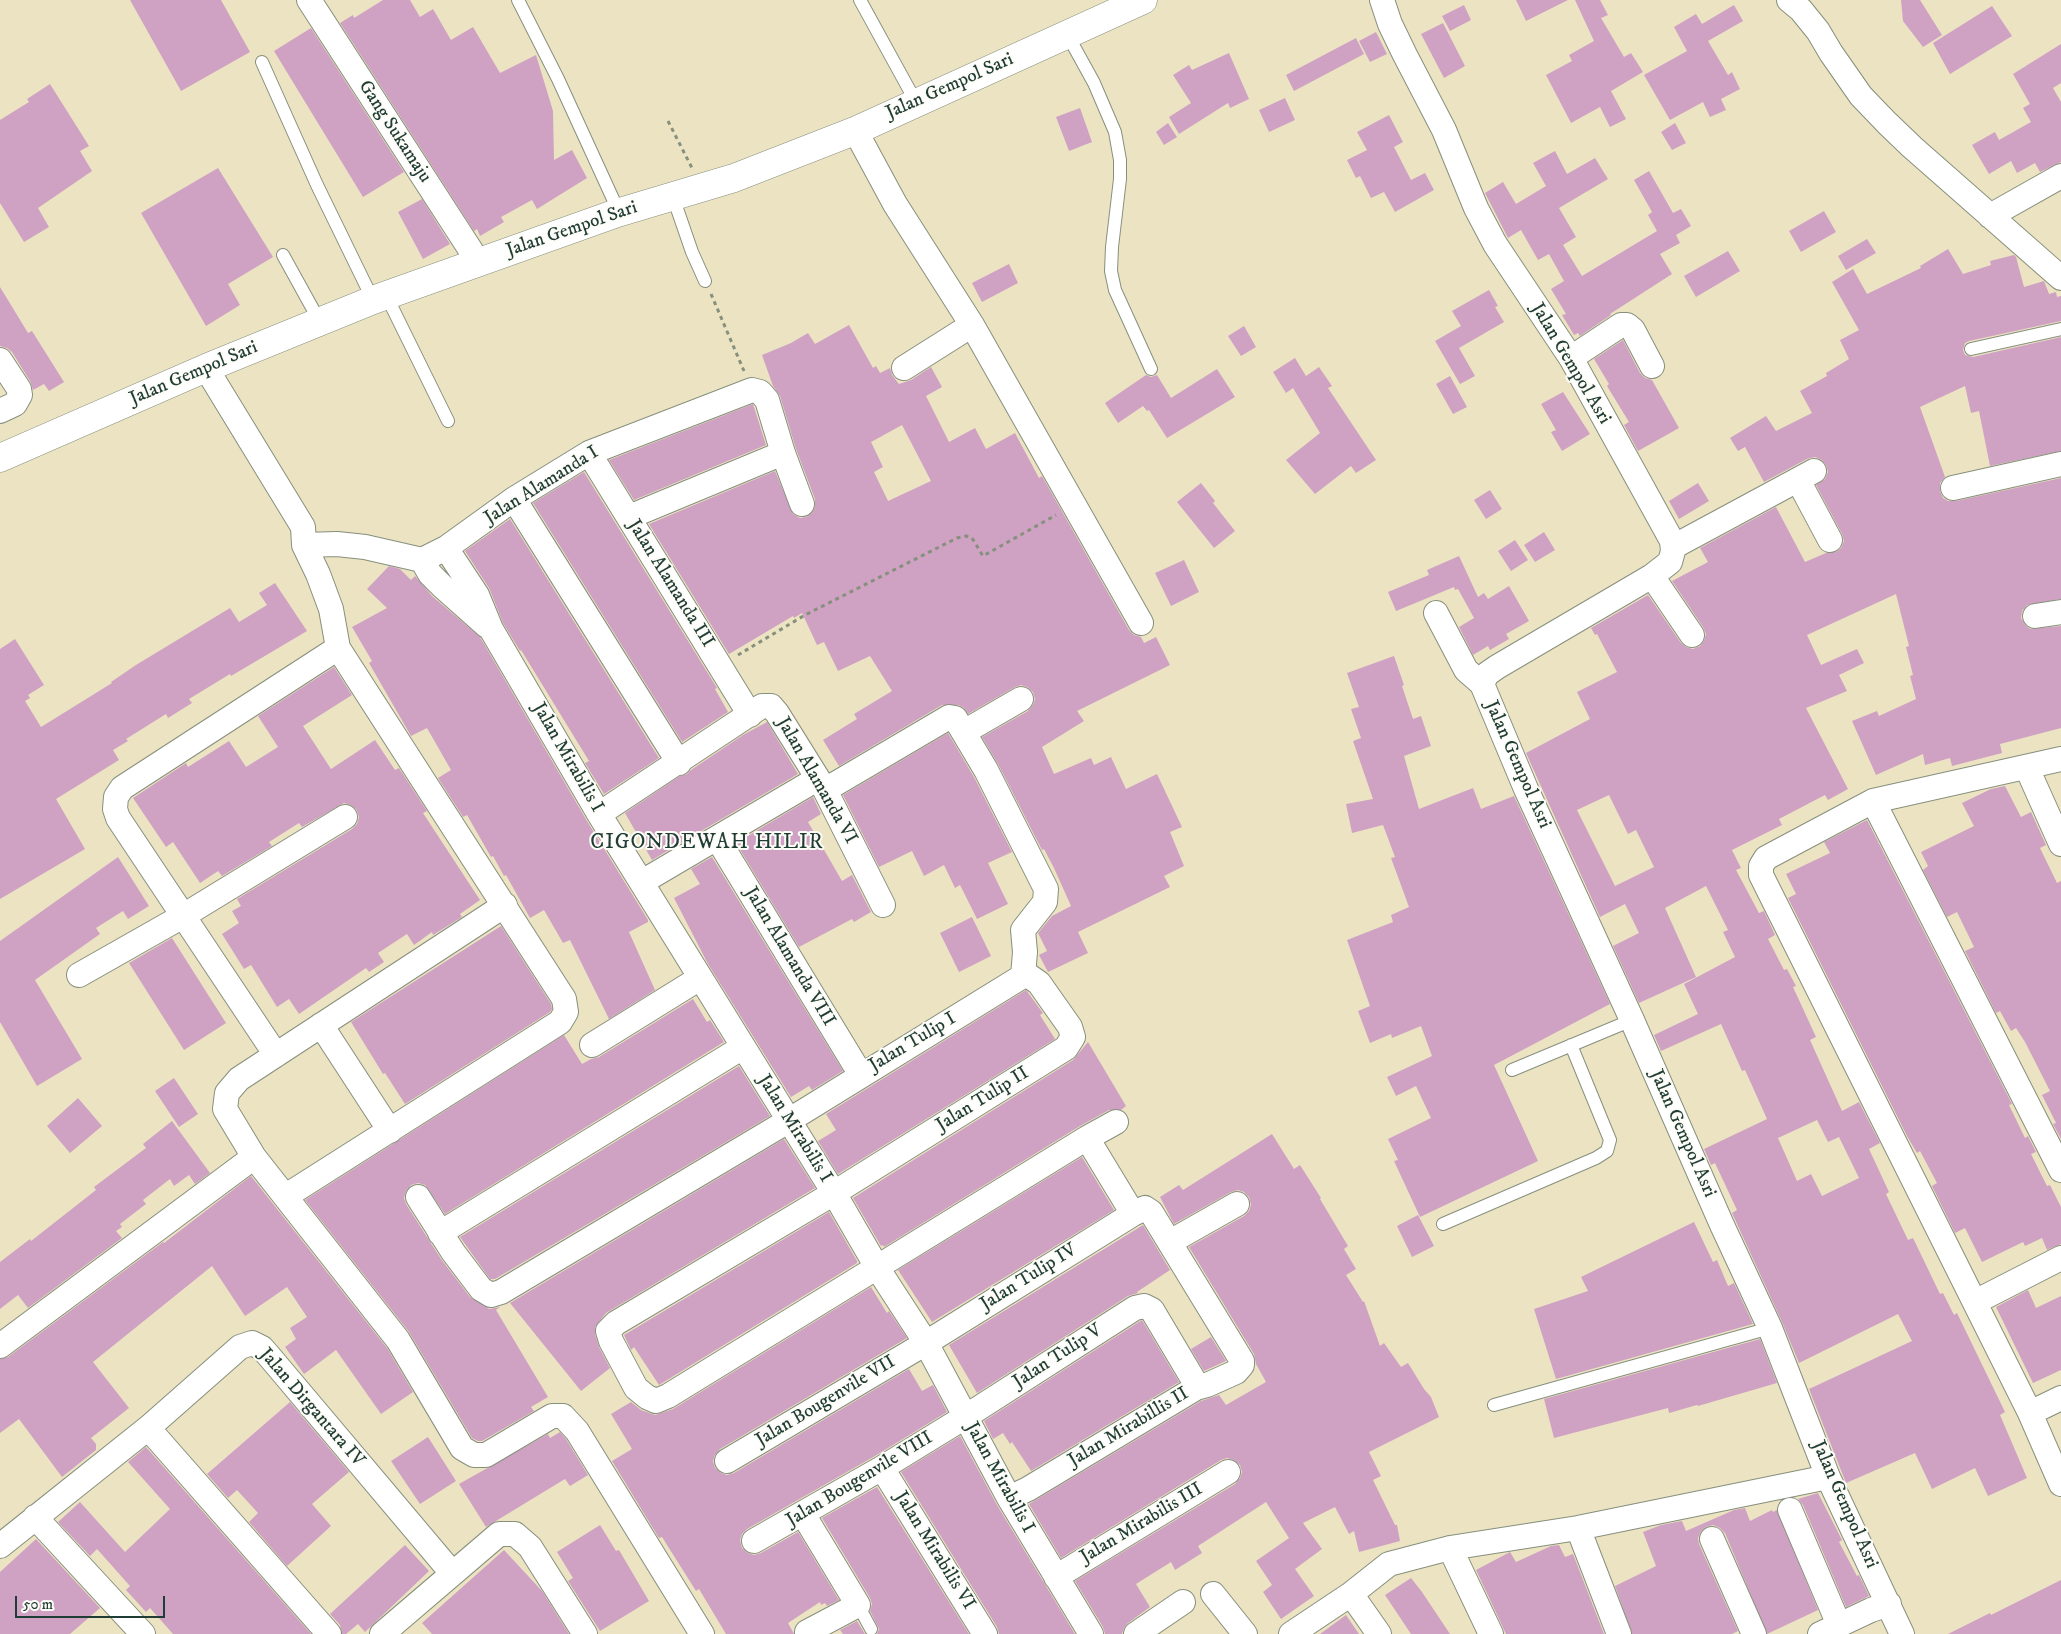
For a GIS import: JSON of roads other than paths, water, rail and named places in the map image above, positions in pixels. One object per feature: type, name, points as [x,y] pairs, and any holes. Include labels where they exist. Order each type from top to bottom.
[{"type":"street","name":"Gang Sukamaju","points":[[309,0],[479,263]]},
{"type":"street","name":"Jalan Gempol Sari","points":[[0,458],[200,371],[379,298],[617,212],[734,178],[857,130],[1143,0]]},
{"type":"street","name":"Jalan Gempol Asri","points":[[1382,0],[1390,24],[1444,130],[1476,208],[1495,244],[1571,358],[1673,547],[1670,562],[1652,576],[1497,667],[1487,674],[1482,684],[1526,789],[1770,1328],[1828,1477],[1902,1634]]},
{"type":"street","points":[[1790,0],[1818,31],[1861,96],[1912,147],[2061,278]]},
{"type":"street","points":[[857,130],[894,204],[972,325],[1141,623]]},
{"type":"street","points":[[1990,216],[2061,176]]},
{"type":"street","points":[[904,368],[972,325]]},
{"type":"street","points":[[1571,358],[1621,325],[1627,325],[1633,330],[1652,366]]},
{"type":"street","points":[[0,360],[19,389],[20,395],[15,404],[0,411]]},
{"type":"street","points":[[200,371],[290,533],[304,545],[318,574],[331,609],[338,648],[505,904],[564,999],[566,1012],[560,1022],[286,1196]]},
{"type":"street","name":"Jalan Alamanda I","points":[[422,560],[446,548],[514,499],[589,453],[752,390],[760,392],[767,400],[783,453]]},
{"type":"street","name":"Jalan Alamanda III","points":[[589,453],[750,715]]},
{"type":"street","points":[[629,517],[783,453],[802,504]]},
{"type":"street","points":[[1953,488],[2061,464]]},
{"type":"street","points":[[1673,547],[1806,475],[1830,540]]},
{"type":"street","points":[[514,499],[679,762]]},
{"type":"street","points":[[304,545],[337,544],[365,547],[422,560]]},
{"type":"street","name":"Jalan Mirabilis I","points":[[446,548],[477,594],[490,628],[599,814],[834,1194],[878,1269],[926,1343],[1009,1498],[1090,1634]]},
{"type":"street","name":"Jalan Mirabilis I","points":[[422,560],[430,574],[442,586],[490,628]]},
{"type":"street","points":[[1652,576],[1692,635]]},
{"type":"street","points":[[2035,616],[2061,612]]},
{"type":"street","points":[[1436,613],[1466,670],[1482,684]]},
{"type":"street","points":[[276,1055],[118,818],[114,809],[116,797],[122,788],[338,648]]},
{"type":"street","points":[[964,732],[1021,699]]},
{"type":"street","name":"Jalan Alamanda VI","points":[[599,814],[762,706],[771,706],[778,713],[821,784],[883,905]]},
{"type":"street","points":[[642,882],[717,838],[953,716],[986,770],[1046,889],[1044,902],[1023,930],[1025,952],[1031,980]]},
{"type":"street","points":[[2061,759],[1873,802],[1766,858],[1761,866],[1761,875],[2030,1413],[2061,1484]]},
{"type":"street","points":[[2028,768],[2061,844]]},
{"type":"street","points":[[1873,802],[2061,1170]]},
{"type":"street","points":[[79,975],[183,916],[345,817]]},
{"type":"street","name":"Jalan Alamanda VIII","points":[[717,838],[860,1075]]},
{"type":"street","points":[[505,904],[239,1079],[227,1093],[225,1110],[254,1157],[398,1340],[462,1448],[474,1456],[486,1455],[552,1416],[562,1416],[577,1432],[702,1634]]},
{"type":"street","points":[[592,1045],[700,978]]},
{"type":"street","name":"Jalan Tulip I","points":[[440,1233],[482,1289],[491,1295],[501,1292],[788,1121],[860,1075],[1031,980]]},
{"type":"street","name":"Jalan Tulip II","points":[[878,1269],[668,1396],[656,1401],[646,1397],[636,1388],[611,1341],[608,1331],[616,1322],[834,1194],[1066,1048],[1073,1037],[1070,1027],[1031,980]]},
{"type":"street","points":[[321,1025],[390,1131]]},
{"type":"street","points":[[418,1197],[440,1233],[743,1047]]},
{"type":"street","points":[[878,1269],[1116,1122]]},
{"type":"street","points":[[1088,1138],[1133,1214],[1145,1208],[1148,1209],[1242,1361],[1240,1368],[1236,1372],[1196,1388]]},
{"type":"street","points":[[0,1346],[254,1157]]},
{"type":"street","points":[[1170,1242],[1237,1204]]},
{"type":"street","name":"Jalan Tulip IV","points":[[926,1343],[1133,1214]]},
{"type":"street","points":[[1975,1302],[2061,1258]]},
{"type":"street","name":"Jalan Tulip V","points":[[965,1417],[1135,1308],[1144,1306],[1152,1310]]},
{"type":"street","name":"Jalan Mirabillis II","points":[[1009,1498],[1028,1489],[1196,1388],[1196,1384],[1152,1310]]},
{"type":"street","name":"Jalan Dirgantara IV","points":[[0,1546],[148,1428],[240,1347],[252,1343],[262,1348],[452,1573]]},
{"type":"street","name":"Jalan Bougenvile VII","points":[[727,1461],[926,1343]]},
{"type":"street","points":[[2030,1413],[2061,1398]]},
{"type":"street","name":"Jalan Bougenvile VIII","points":[[754,1541],[882,1468],[965,1417]]},
{"type":"street","points":[[148,1428],[329,1634]]},
{"type":"street","name":"Jalan Mirabilis VI","points":[[882,1468],[985,1634]]},
{"type":"street","name":"Jalan Mirabilis III","points":[[1056,1577],[1228,1472]]},
{"type":"street","points":[[1291,1634],[1351,1594],[1389,1564],[1450,1548],[1578,1528],[1828,1477]]},
{"type":"street","points":[[1790,1510],[1830,1630],[1889,1604]]},
{"type":"street","points":[[802,1514],[858,1605],[807,1632]]},
{"type":"street","points":[[34,1517],[143,1634]]},
{"type":"street","points":[[1578,1528],[1619,1634]]},
{"type":"street","points":[[382,1634],[499,1534],[515,1534],[530,1547],[585,1634]]},
{"type":"street","points":[[1712,1539],[1754,1634]]},
{"type":"street","points":[[1450,1548],[1491,1634]]},
{"type":"street","points":[[1213,1594],[1244,1634]]},
{"type":"street","points":[[1351,1594],[1379,1634]]},
{"type":"street","points":[[1136,1634],[1166,1626],[1183,1602]]},
{"type":"lane","points":[[518,0],[562,88],[613,199],[617,212]]},
{"type":"lane","points":[[860,0],[916,102]]},
{"type":"lane","points":[[1067,34],[1094,83],[1116,132],[1120,160],[1120,179],[1111,271],[1115,290],[1151,369]]},
{"type":"lane","points":[[262,62],[317,185],[448,421]]},
{"type":"lane","points":[[673,197],[692,252],[705,281]]},
{"type":"lane","points":[[283,255],[320,322]]},
{"type":"lane","points":[[1971,349],[2061,329]]},
{"type":"lane","points":[[1512,1070],[1632,1020]]},
{"type":"lane","points":[[1443,1224],[1596,1158],[1606,1151],[1610,1140],[1571,1045]]},
{"type":"lane","points":[[1494,1405],[1770,1328]]},
{"type":"lane","points":[[858,1605],[871,1629]]},
{"type":"district","name":"CIGONDEWAH HILIR","points":[[707,844]]}]
